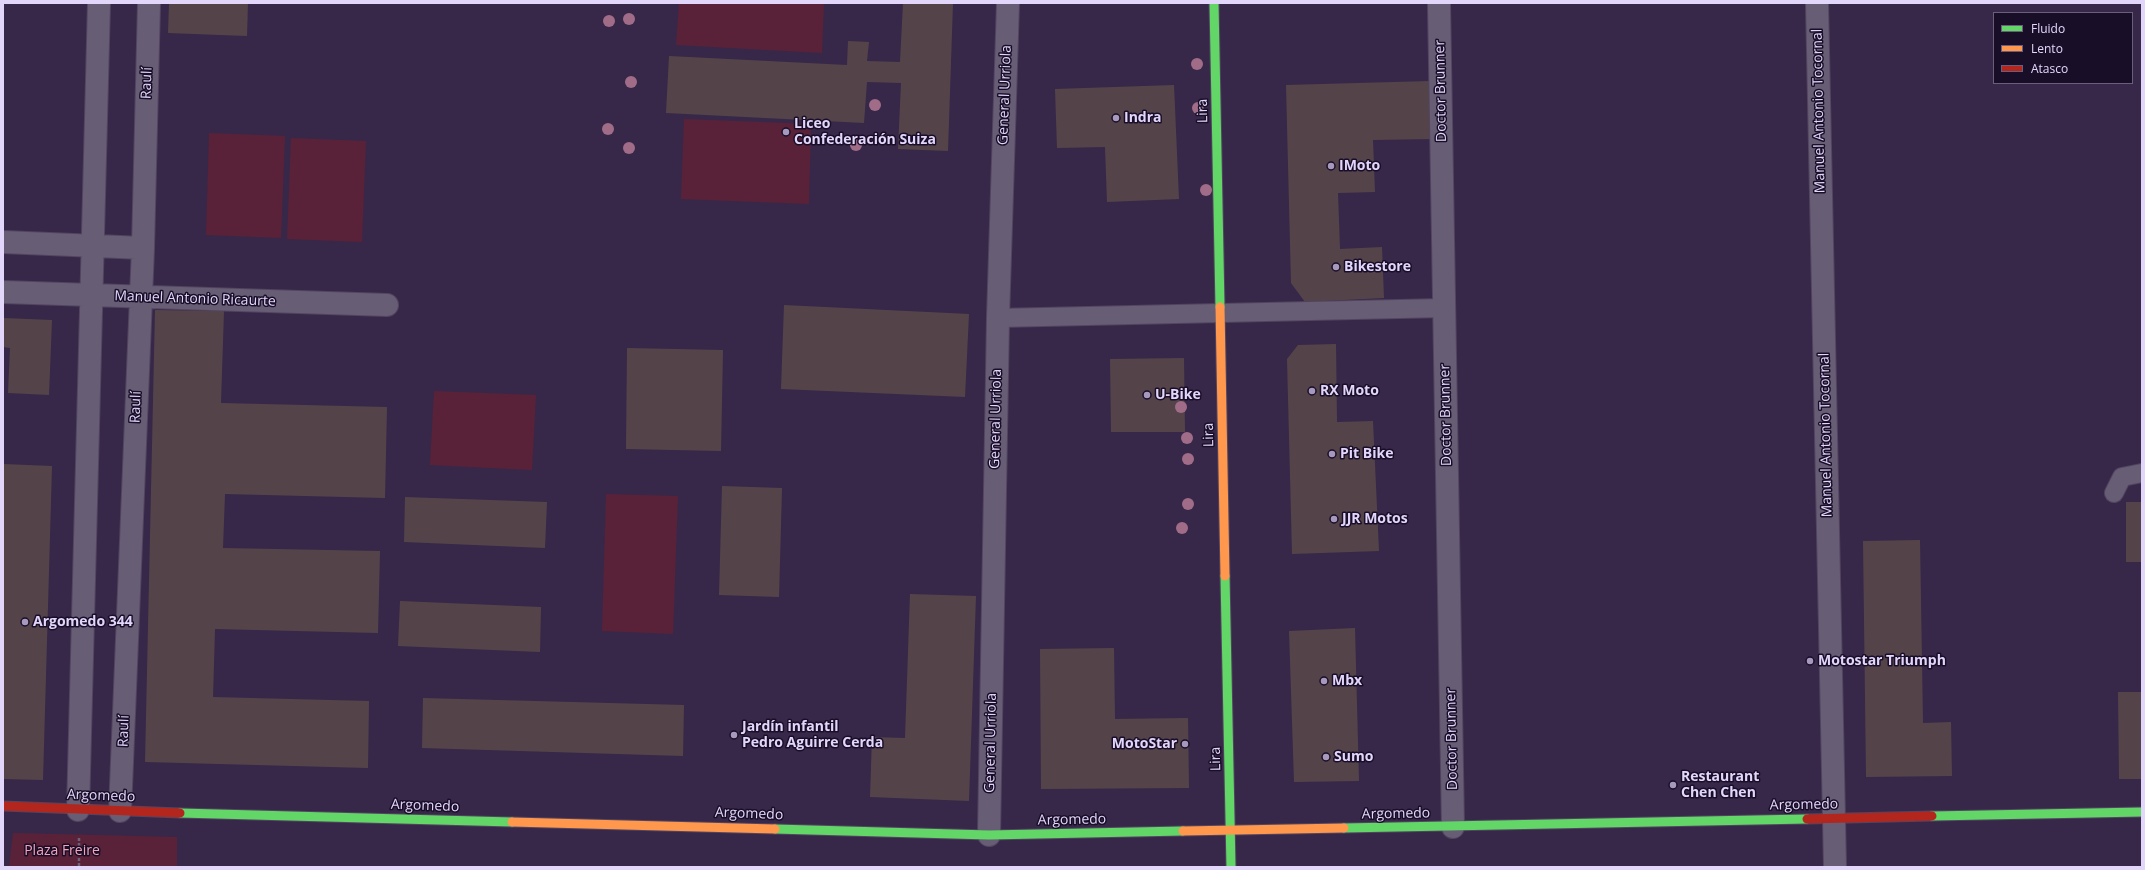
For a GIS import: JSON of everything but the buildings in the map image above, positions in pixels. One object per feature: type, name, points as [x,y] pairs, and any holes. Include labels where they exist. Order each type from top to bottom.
[{"type":"street","points":[[78,810],[94,246],[99,3]]},
{"type":"street","name":"Raulí","points":[[120,811],[143,248],[149,3]]},
{"type":"street","name":"General Urriola","points":[[989,835],[998,318],[1008,3]]},
{"type":"street","name":"Lira","points":[[1214,3],[1231,867]]},
{"type":"street","name":"Doctor Brunner","points":[[1439,3],[1453,827]]},
{"type":"street","name":"Manuel Antonio Tocornal","points":[[1817,3],[1835,867]]},
{"type":"street","points":[[3,242],[143,248]]},
{"type":"street","name":"Manuel Antonio Ricaurte","points":[[3,292],[387,306]]},
{"type":"street","name":"Argomedo","points":[[3,806],[78,810],[989,835],[1453,827],[2142,812]]},
{"type":"lane","points":[[998,318],[1444,308]]},
{"type":"lane","points":[[2114,493],[2122,477],[2142,473]]},
{"type":"green space","points":[[679,3],[824,3],[822,53],[676,45]]},
{"type":"green space","points":[[684,119],[811,124],[809,204],[681,199]]},
{"type":"green space","points":[[209,133],[285,136],[281,238],[206,235]]},
{"type":"green space","points":[[291,138],[366,141],[362,242],[287,239]]},
{"type":"green space","points":[[434,391],[536,395],[532,470],[430,465]]},
{"type":"green space","points":[[606,494],[678,496],[673,634],[602,631]]},
{"type":"green space","name":"Plaza Freire","points":[[13,833],[177,837],[177,867],[9,867]]},
{"type":"traffic: fast","points":[[1214,3],[1220,307]]},
{"type":"traffic: fast","points":[[1225,576],[1231,867]]},
{"type":"traffic: fast","points":[[1932,816],[2142,812]]},
{"type":"traffic: fast","points":[[180,813],[512,822]]},
{"type":"traffic: fast","points":[[1344,828],[1807,819]]},
{"type":"traffic: fast","points":[[775,829],[989,835],[1183,831]]},
{"type":"traffic: slow","points":[[1220,307],[1225,576]]},
{"type":"traffic: slow","points":[[512,822],[775,829]]},
{"type":"traffic: slow","points":[[1183,831],[1344,828]]},
{"type":"traffic: jam","points":[[3,806],[180,813]]},
{"type":"traffic: jam","points":[[1807,819],[1932,816]]},
{"type":"place","name":"Indra","points":[[1116,118]]},
{"type":"place","name":"Liceo Confederación Suiza","points":[[786,132]]},
{"type":"place","name":"IMoto","points":[[1331,166]]},
{"type":"place","name":"Bikestore","points":[[1336,267]]},
{"type":"place","name":"RX Moto","points":[[1312,391]]},
{"type":"place","name":"U-Bike","points":[[1147,395]]},
{"type":"place","name":"Pit Bike","points":[[1332,454]]},
{"type":"place","name":"JJR Motos","points":[[1334,519]]},
{"type":"place","name":"Argomedo 344","points":[[25,622]]},
{"type":"place","name":"Motostar Triumph","points":[[1810,661]]},
{"type":"place","name":"Mbx","points":[[1324,681]]},
{"type":"place","name":"Jardín infantil Pedro Aguirre Cerda","points":[[734,735]]},
{"type":"place","name":"MotoStar","points":[[1185,744]]},
{"type":"place","name":"Sumo","points":[[1326,757]]},
{"type":"place","name":"Restaurant Chen Chen","points":[[1673,785]]}]
